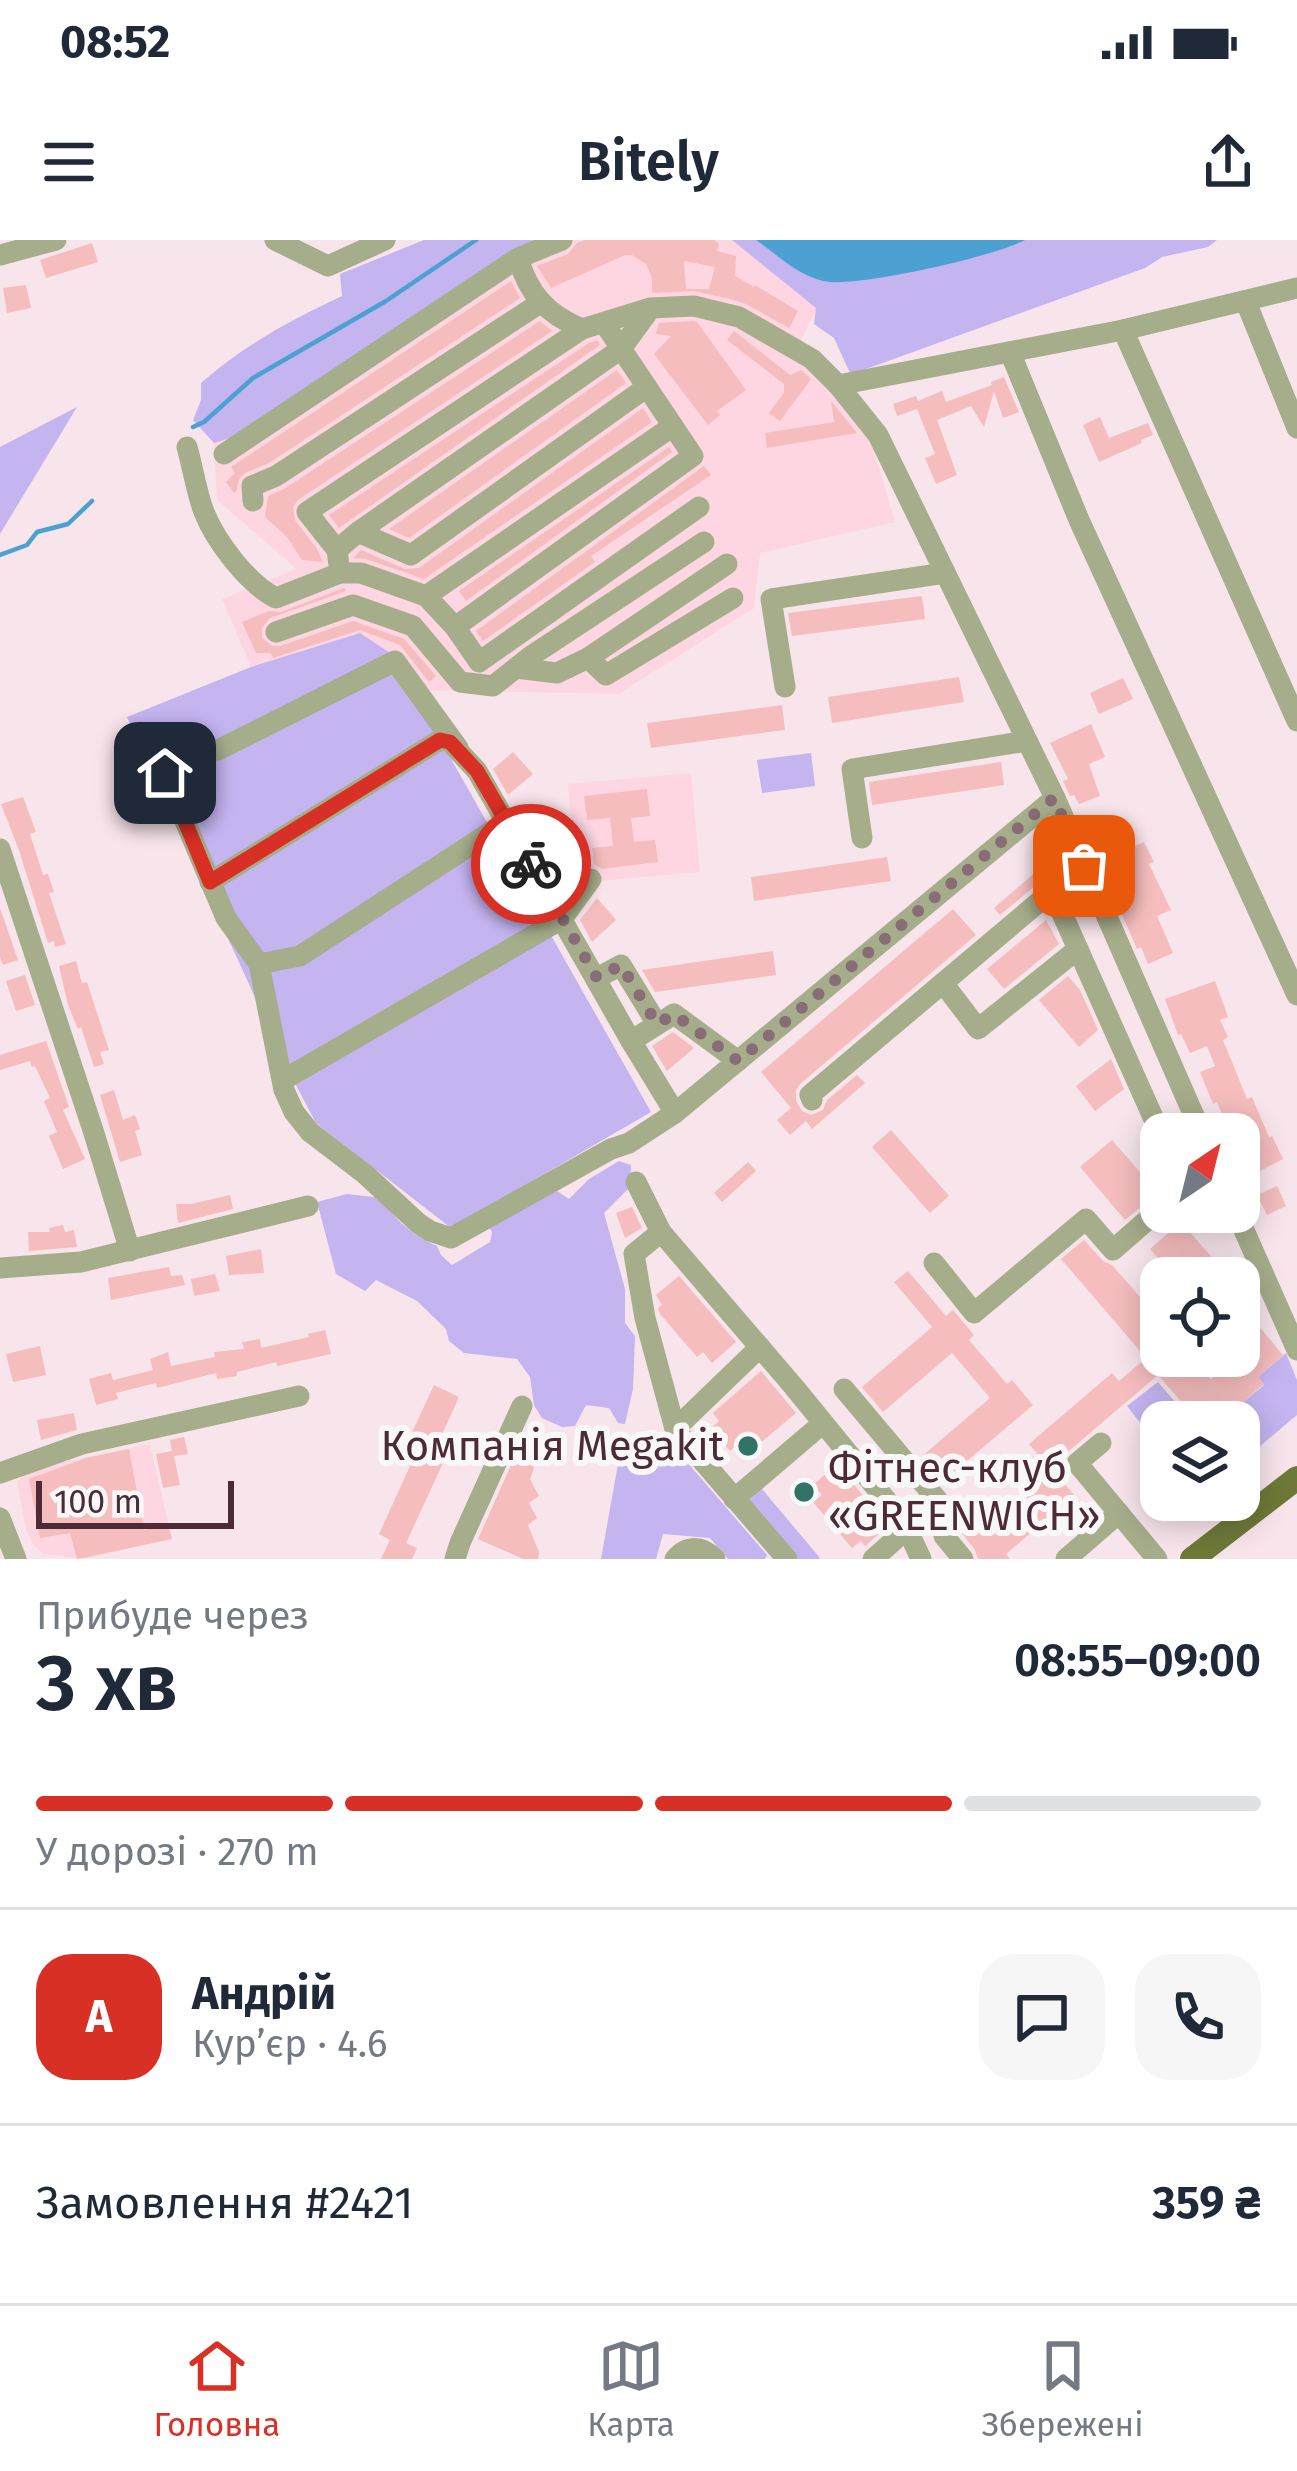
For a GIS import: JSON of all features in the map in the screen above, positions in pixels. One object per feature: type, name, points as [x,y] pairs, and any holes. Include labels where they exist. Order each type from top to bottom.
[{"type":"main road","points":[[1192,1559],[1297,1478]]},
{"type":"street","points":[[0,255],[56,240]]},
{"type":"street","points":[[280,241],[328,266],[385,240]]},
{"type":"street","points":[[224,454],[518,258],[562,240]]},
{"type":"street","points":[[455,627],[693,456],[622,349],[593,326],[559,319],[539,303],[525,282],[518,258]]},
{"type":"street","points":[[838,386],[1123,330],[1297,288]]},
{"type":"street","points":[[1246,302],[1297,428]]},
{"type":"street","points":[[254,502],[252,486],[276,476],[539,303]]},
{"type":"street","points":[[340,573],[337,550],[307,512],[593,326],[650,308],[694,307],[739,317],[812,359],[878,436],[1054,798],[1193,1113]]},
{"type":"street","points":[[337,550],[622,349],[650,308]]},
{"type":"street","points":[[1123,330],[1297,721]]},
{"type":"street","points":[[1010,352],[1079,520],[1297,994]]},
{"type":"street","points":[[358,532],[411,555],[647,387]]},
{"type":"street","points":[[426,596],[673,426]]},
{"type":"street","points":[[188,447],[205,514],[237,565],[263,592],[276,598],[340,573],[361,572],[426,596],[455,627],[478,673],[493,686],[704,542]]},
{"type":"street","points":[[276,632],[353,605],[413,626],[460,682],[699,507]]},
{"type":"street","points":[[516,668],[557,673],[588,658],[727,564]]},
{"type":"street","points":[[777,678],[771,599],[944,573]]},
{"type":"street","points":[[588,658],[607,675],[733,598]]},
{"type":"street","points":[[218,750],[395,661],[477,771],[675,1113]]},
{"type":"street","points":[[210,882],[440,740],[459,748]]},
{"type":"street","points":[[862,838],[844,771],[1027,741]]},
{"type":"street","points":[[165,773],[226,918],[260,964],[294,1112],[310,1132],[418,1222],[451,1238],[629,1143],[675,1113],[1054,798]]},
{"type":"street","points":[[260,964],[300,956],[506,822]]},
{"type":"street","points":[[0,849],[130,1251]]},
{"type":"street","points":[[812,1100],[810,1095],[1084,866]]},
{"type":"street","points":[[283,1080],[562,920],[591,879]]},
{"type":"street","points":[[1052,891],[1151,1113]]},
{"type":"street","points":[[944,983],[978,1029],[1078,949]]},
{"type":"street","points":[[597,978],[621,965],[657,1024]]},
{"type":"street","points":[[631,1041],[674,1014],[738,1061]]},
{"type":"street","points":[[636,1182],[661,1232],[908,1529],[921,1559]]},
{"type":"street","points":[[0,1268],[81,1262],[308,1205]]},
{"type":"street","points":[[934,1263],[974,1313],[1086,1219],[1113,1250],[1140,1226]]},
{"type":"street","points":[[661,1232],[634,1254],[645,1318],[675,1429],[787,1559]]},
{"type":"street","points":[[1245,1233],[1297,1350]]},
{"type":"street","points":[[675,1429],[762,1350]]},
{"type":"street","points":[[844,1389],[940,1503],[944,1536],[963,1559]]},
{"type":"street","points":[[0,1473],[82,1444],[299,1396]]},
{"type":"street","points":[[455,1559],[522,1406]]},
{"type":"street","points":[[734,1499],[822,1424]]},
{"type":"street","points":[[1101,1443],[1077,1463],[1156,1559]]},
{"type":"street","points":[[1066,1559],[1119,1513]]},
{"type":"street","points":[[0,1518],[16,1559]]},
{"type":"street","points":[[873,1559],[908,1529]]},
{"type":"street","points":[[675,1559],[697,1548],[715,1559]]},
{"type":"shaded area","points":[[424,240],[534,240],[237,436],[214,443],[193,420],[201,383],[217,369],[268,334],[342,296],[340,274]]},
{"type":"shaded area","points":[[534,240],[732,240],[817,308],[801,339],[813,365],[871,440],[895,522],[760,553],[754,608],[619,694],[412,690],[360,633],[251,667],[222,599],[297,569],[217,500],[214,443],[237,436]]},
{"type":"shaded area","points":[[732,240],[1217,240],[850,373],[834,338],[814,324],[816,308]]},
{"type":"shaded area","points":[[77,407],[0,534],[0,447]]},
{"type":"shaded area","points":[[360,633],[396,657],[651,1112],[451,1228],[316,1123],[127,717],[251,667]]},
{"type":"shaded area","points":[[811,753],[815,786],[762,793],[757,760]]},
{"type":"shaded area","points":[[691,773],[700,872],[577,883],[568,784]]},
{"type":"shaded area","points":[[619,1161],[631,1165],[630,1187],[604,1213],[625,1289],[625,1323],[635,1336],[633,1389],[625,1424],[618,1423],[609,1408],[586,1405],[575,1426],[562,1427],[542,1418],[534,1405],[530,1377],[517,1359],[464,1353],[417,1301],[376,1280],[365,1291],[336,1274],[317,1202],[347,1194],[382,1198],[398,1220],[437,1246],[452,1265],[490,1242],[492,1232],[484,1219],[557,1191],[569,1199],[589,1179]]},
{"type":"shaded area","points":[[1286,1353],[1297,1380],[1297,1415],[1260,1446],[1260,1401],[1245,1401],[1264,1385],[1260,1375]]},
{"type":"shaded area","points":[[1158,1382],[1174,1401],[1140,1401],[1140,1422],[1127,1406]]},
{"type":"shaded area","points":[[668,1440],[767,1555],[765,1559],[728,1559],[710,1538],[663,1534],[656,1559],[601,1559],[618,1464]]},
{"type":"shaded area","points":[[150,1444],[172,1539],[85,1559],[44,1554],[33,1545],[17,1481],[63,1462]]},
{"type":"shaded area","points":[[762,1489],[820,1558],[795,1559],[747,1502]]},
{"type":"water","points":[[756,240],[1025,240],[929,268],[830,282],[800,272]]},
{"type":"building","points":[[584,240],[715,240],[717,251],[736,256],[735,276],[798,311],[789,328],[730,299],[694,291],[652,293],[646,264],[625,255],[551,288],[537,266],[568,254]],"holes":[[[684,261],[715,267],[709,289],[686,289]]]},
{"type":"building","points":[[92,243],[98,262],[46,278],[40,260]]},
{"type":"building","points":[[511,281],[520,298],[269,463],[245,473],[234,493],[226,482],[235,473],[231,467]]},
{"type":"building","points":[[26,285],[31,308],[7,313],[3,288]]},
{"type":"building","points":[[540,321],[552,331],[298,500],[293,507],[295,520],[323,562],[302,560],[287,537],[265,517],[268,496]]},
{"type":"building","points":[[693,321],[746,390],[717,411],[720,415],[708,425],[654,354],[671,336],[656,334],[659,323]]},
{"type":"building","points":[[734,331],[790,375],[801,370],[811,379],[780,421],[769,413],[784,393],[784,384],[727,340]]},
{"type":"building","points":[[597,340],[600,345],[339,528],[329,515],[589,343]]},
{"type":"building","points":[[617,370],[626,383],[409,538],[389,529]]},
{"type":"building","points":[[1004,377],[1019,412],[1003,418],[994,391],[984,427],[971,406],[937,420],[957,475],[936,484],[925,458],[935,454],[917,409],[897,416],[893,404],[942,391],[946,402]]},
{"type":"building","points":[[831,401],[857,433],[767,448],[765,433],[834,422]]},
{"type":"building","points":[[643,408],[652,422],[424,579],[353,558],[361,550],[405,569],[419,568]]},
{"type":"building","points":[[1100,417],[1109,438],[1148,423],[1153,435],[1099,462],[1083,425]]},
{"type":"building","points":[[669,447],[672,452],[466,601],[459,591]]},
{"type":"building","points":[[704,466],[711,475],[591,556],[595,562],[483,641],[476,631]]},
{"type":"building","points":[[346,591],[270,618],[262,628],[262,638],[280,646],[353,621],[404,639],[436,676],[429,682],[400,645],[360,630],[273,658],[271,653],[256,653],[242,622]]},
{"type":"building","points":[[922,596],[925,619],[792,636],[788,613]]},
{"type":"building","points":[[959,677],[964,702],[832,723],[828,697]]},
{"type":"building","points":[[1123,678],[1133,699],[1099,714],[1090,693]]},
{"type":"building","points":[[782,705],[785,730],[651,748],[647,723]]},
{"type":"building","points":[[1091,724],[1105,757],[1089,764],[1100,796],[1079,804],[1070,796],[1063,781],[1068,779],[1050,743]]},
{"type":"building","points":[[513,752],[533,774],[508,795],[493,769]]},
{"type":"building","points":[[1001,762],[1004,785],[872,805],[869,782]]},
{"type":"building","points":[[647,789],[650,816],[631,818],[634,842],[655,840],[658,862],[602,869],[594,864],[592,848],[613,846],[610,818],[587,820],[584,796]]},
{"type":"building","points":[[23,797],[36,832],[30,834],[43,875],[48,874],[54,892],[49,893],[66,944],[55,947],[54,941],[48,943],[1,804]]},
{"type":"building","points":[[1144,842],[1171,910],[1157,916],[1173,953],[1148,964],[1099,862]]},
{"type":"building","points":[[1054,856],[1067,871],[1059,878],[1042,880],[1000,915],[994,908]]},
{"type":"building","points":[[887,857],[891,881],[754,901],[751,877]]},
{"type":"building","points":[[597,898],[616,920],[592,942],[580,920]]},
{"type":"building","points":[[0,908],[18,960],[3,965],[0,957]]},
{"type":"building","points":[[953,909],[976,935],[800,1084],[796,1101],[811,1115],[823,1110],[827,1100],[857,1075],[865,1083],[812,1129],[806,1121],[790,1135],[777,1120],[791,1108],[761,1072]]},
{"type":"building","points":[[1046,920],[1059,944],[1004,989],[987,969]]},
{"type":"building","points":[[773,951],[776,975],[655,992],[642,970]]},
{"type":"building","points":[[76,961],[109,1050],[100,1052],[104,1064],[94,1067],[68,1005],[59,966]]},
{"type":"building","points":[[25,975],[35,1005],[16,1011],[6,981]]},
{"type":"building","points":[[1068,976],[1080,990],[1098,1030],[1079,1047],[1039,1000]]},
{"type":"building","points":[[1215,981],[1228,1017],[1220,1020],[1228,1037],[1223,1040],[1247,1099],[1252,1097],[1259,1113],[1221,1113],[1217,1102],[1213,1104],[1200,1072],[1215,1066],[1207,1046],[1190,1053],[1165,999]]},
{"type":"building","points":[[673,1032],[694,1048],[667,1071],[652,1046]]},
{"type":"building","points":[[46,1041],[69,1107],[63,1110],[85,1159],[63,1169],[49,1136],[57,1132],[44,1101],[50,1098],[35,1066],[30,1061],[0,1070],[0,1055]]},
{"type":"building","points":[[1111,1059],[1124,1089],[1095,1111],[1076,1086]]},
{"type":"building","points":[[114,1090],[123,1120],[135,1115],[140,1129],[135,1131],[142,1155],[120,1162],[100,1095]]},
{"type":"building","points":[[1260,1116],[1269,1137],[1283,1159],[1260,1171]]},
{"type":"building","points":[[891,1130],[949,1196],[930,1213],[872,1147]]},
{"type":"building","points":[[1112,1140],[1140,1172],[1140,1208],[1125,1220],[1080,1167]]},
{"type":"building","points":[[748,1162],[756,1171],[722,1202],[714,1193]]},
{"type":"building","points":[[1277,1186],[1286,1206],[1267,1215],[1260,1194]]},
{"type":"building","points":[[230,1195],[233,1209],[178,1223],[176,1204]]},
{"type":"building","points":[[632,1207],[642,1228],[625,1238],[616,1213]]},
{"type":"building","points":[[63,1225],[65,1232],[74,1230],[77,1247],[29,1251],[28,1232],[50,1232],[49,1228]]},
{"type":"building","points":[[1168,1233],[1191,1233],[1212,1257],[1157,1257],[1150,1249]]},
{"type":"building","points":[[1084,1240],[1140,1297],[1140,1351],[1061,1259]]},
{"type":"building","points":[[261,1249],[264,1273],[229,1275],[226,1256]]},
{"type":"building","points":[[169,1267],[171,1276],[182,1275],[185,1285],[111,1300],[108,1278]]},
{"type":"building","points":[[908,1271],[946,1316],[953,1310],[974,1335],[969,1340],[1007,1384],[1012,1380],[1033,1405],[942,1482],[921,1457],[990,1398],[952,1353],[883,1412],[862,1387],[932,1327],[894,1282]]},
{"type":"building","points":[[215,1274],[220,1291],[194,1296],[191,1279]]},
{"type":"building","points":[[679,1276],[736,1342],[712,1363],[703,1352],[697,1357],[660,1314],[662,1305],[656,1295]]},
{"type":"building","points":[[1260,1327],[1283,1355],[1260,1375]]},
{"type":"building","points":[[325,1330],[331,1354],[277,1366],[276,1362],[237,1372],[237,1376],[217,1379],[216,1373],[157,1388],[156,1383],[116,1393],[118,1399],[96,1405],[89,1379],[111,1373],[113,1380],[153,1370],[150,1359],[168,1352],[171,1366],[215,1357],[214,1352],[244,1349],[242,1342],[260,1339],[261,1348]]},
{"type":"building","points":[[40,1346],[46,1375],[13,1382],[6,1354]]},
{"type":"building","points":[[1140,1363],[1140,1377],[1156,1377],[1050,1467],[1080,1502],[1052,1526],[1046,1520],[1006,1554],[1010,1559],[978,1559],[958,1528],[972,1516],[988,1533],[1028,1499],[1010,1477],[1037,1453],[1029,1444],[1112,1373],[1119,1381]]},
{"type":"building","points":[[761,1371],[796,1413],[746,1455],[737,1445],[730,1451],[711,1428],[719,1421],[713,1413]]},
{"type":"building","points":[[1160,1377],[1258,1377],[1264,1384],[1244,1401],[1181,1401]]},
{"type":"building","points":[[434,1385],[459,1397],[438,1443],[450,1448],[406,1543],[417,1548],[412,1559],[381,1559],[390,1540],[379,1534],[422,1440],[411,1435]]},
{"type":"building","points":[[74,1413],[77,1430],[41,1440],[37,1420]]},
{"type":"building","points":[[184,1437],[188,1454],[174,1456],[180,1485],[163,1488],[156,1454],[172,1451],[170,1440]]},
{"type":"building","points":[[521,1443],[534,1468],[530,1479],[539,1496],[529,1503],[537,1518],[528,1525],[538,1559],[523,1559],[478,1539]]},
{"type":"building","points":[[129,1449],[144,1530],[168,1525],[172,1539],[77,1559],[70,1533],[40,1538],[29,1479],[86,1458]]},
{"type":"building","points":[[837,1464],[888,1526],[865,1546],[861,1541],[852,1548],[813,1502],[822,1495],[813,1485]]},
{"type":"waterway","points":[[193,427],[253,378],[386,301],[476,240]]},
{"type":"waterway","points":[[0,555],[27,545],[37,532],[68,524],[92,501]]},
{"type":"way so far","points":[[531,864],[597,978],[621,965],[657,1024],[674,1014],[738,1061],[1054,798],[1084,866]]},
{"type":"place","name":"Компанія Megakit","points":[[748,1446]]},
{"type":"place","name":"Фітнес-клуб «GREENWICH»","points":[[804,1492]]},
{"type":"route","points":[[165,773],[210,882],[440,740],[450,742],[477,771],[531,864]]}]
